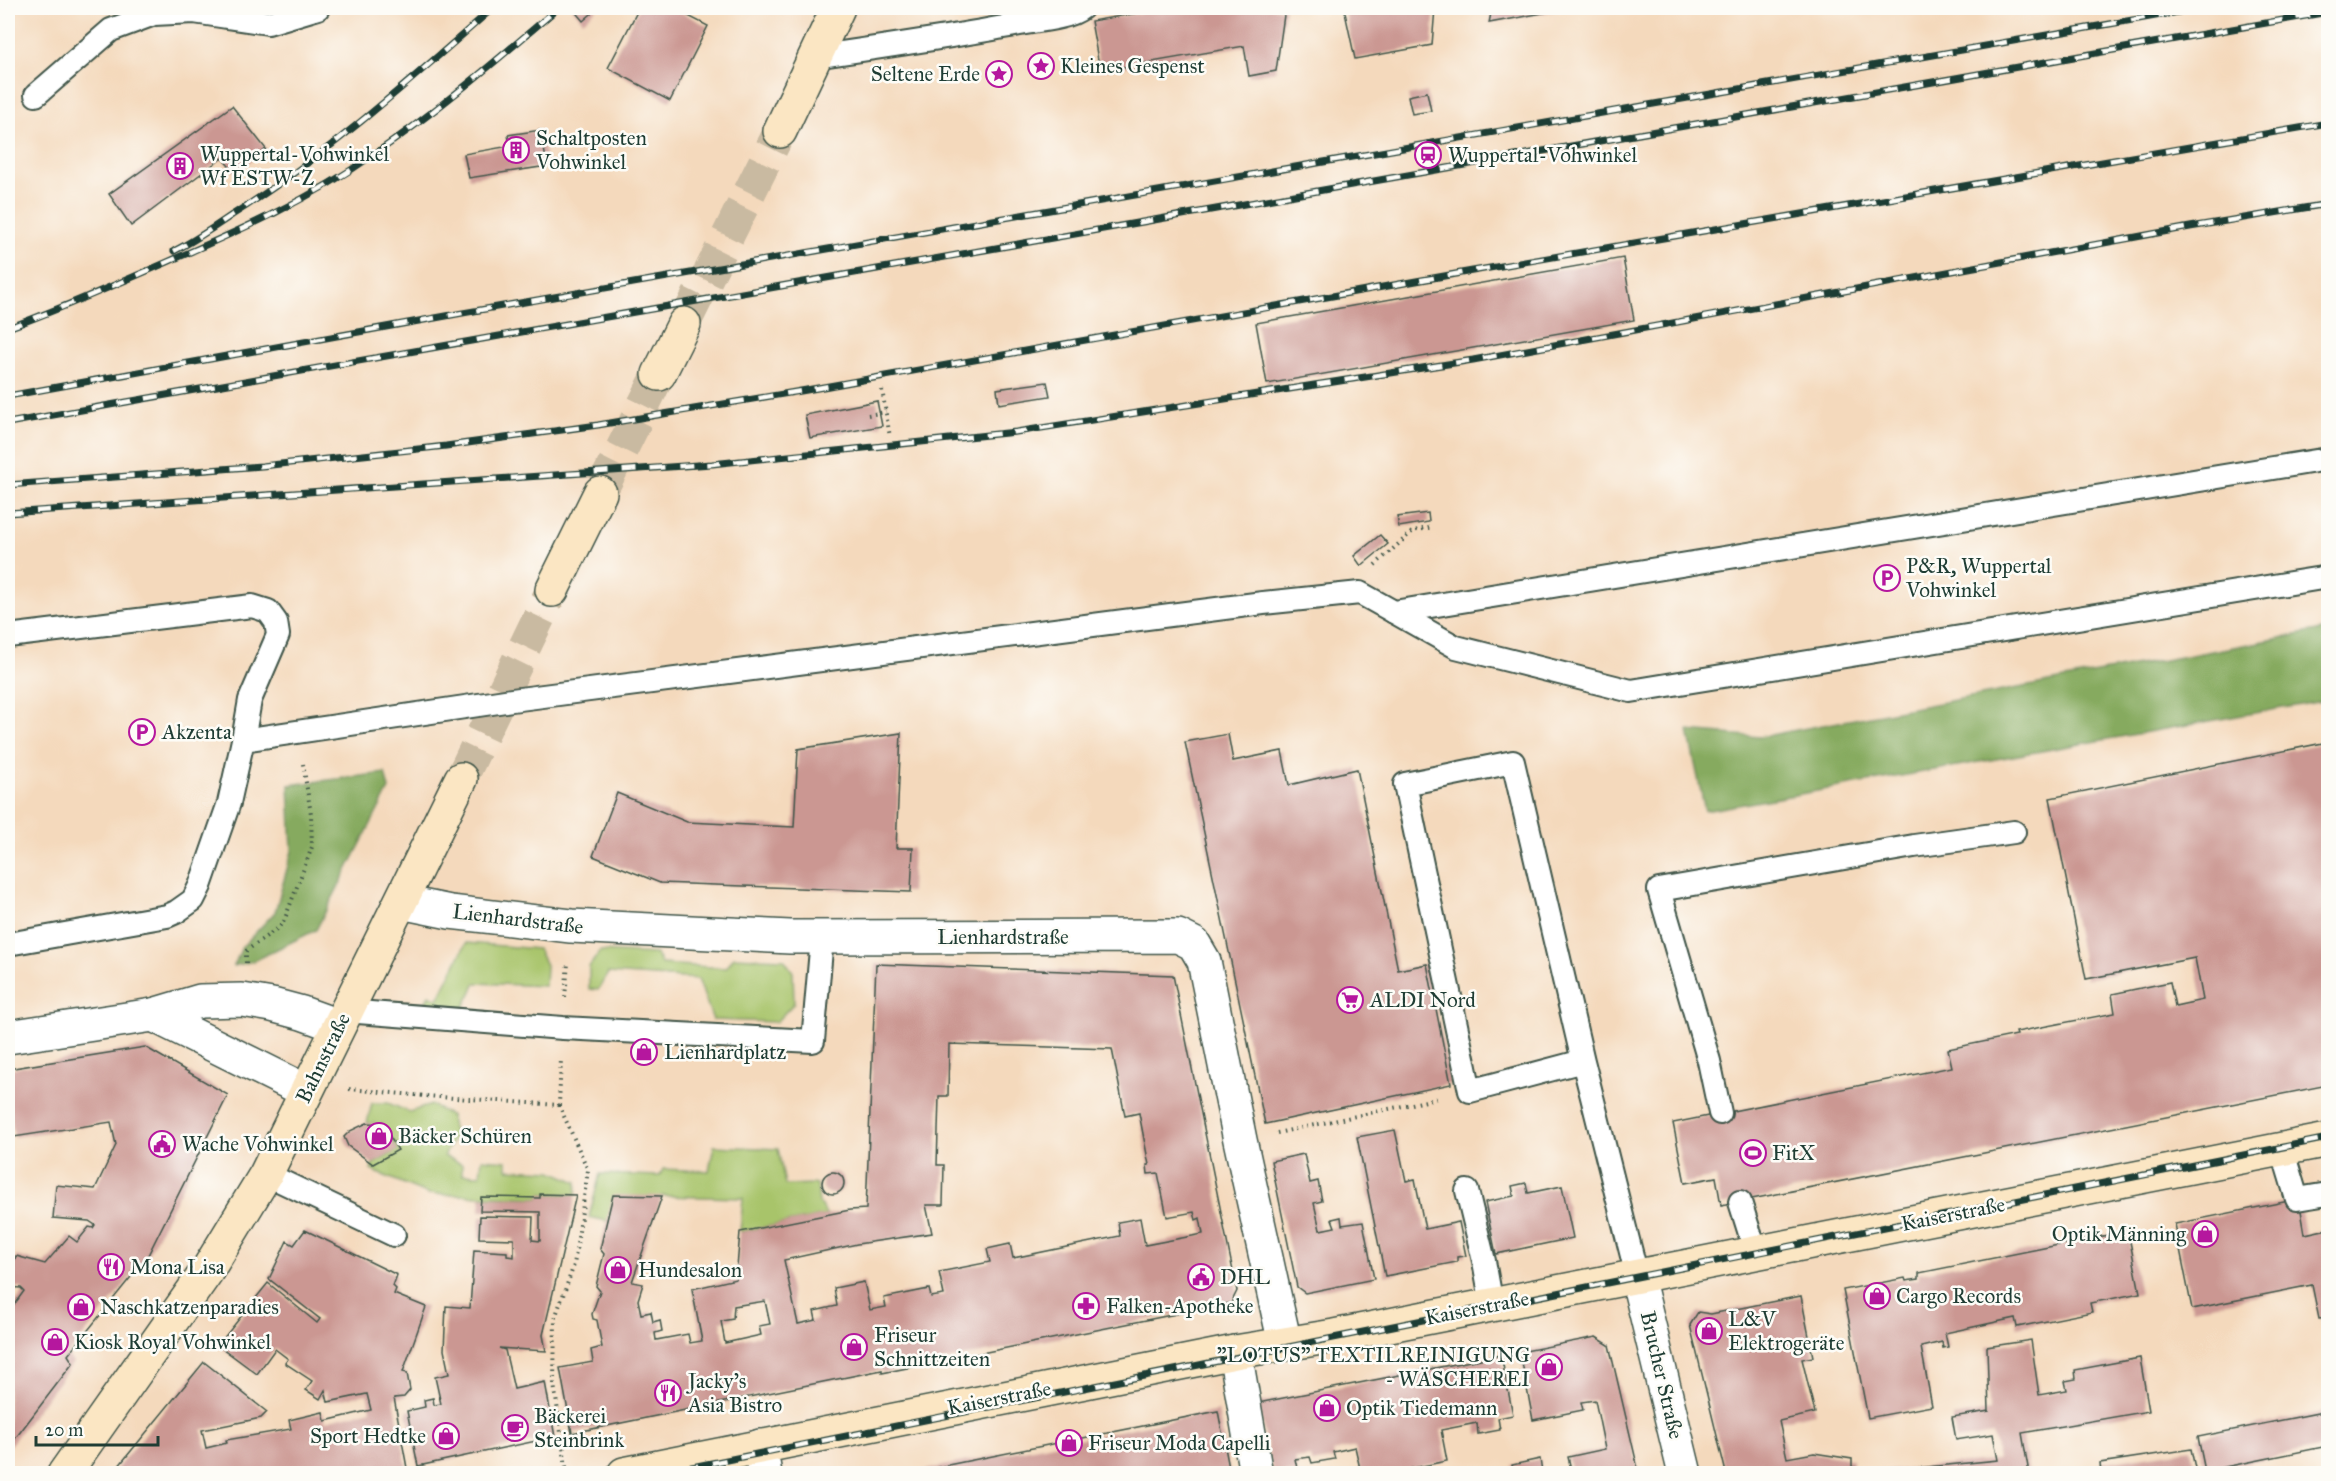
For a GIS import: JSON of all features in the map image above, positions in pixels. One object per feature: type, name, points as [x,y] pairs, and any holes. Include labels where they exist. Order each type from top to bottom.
[{"type":"main road","points":[[780,131],[838,8]]},
{"type":"main road","points":[[659,374],[684,324]]},
{"type":"main road","points":[[552,590],[600,493]]},
{"type":"main road","name":"Bahnstraße","points":[[64,1473],[207,1271],[266,1174],[461,780]]},
{"type":"main road","name":"Kaiserstraße","points":[[624,1473],[762,1460],[1234,1352],[1492,1305],[2328,1140]]},
{"type":"street","name":"Lienhardstraße","points":[[401,902],[450,912],[571,926],[822,939],[1178,936],[1194,945],[1204,961],[1285,1344]]},
{"type":"street","points":[[8,1037],[153,1015],[200,1001],[242,1000],[342,1019]]},
{"type":"street","points":[[153,1015],[308,1088]]},
{"type":"street","name":"Brucher Straße","points":[[1637,1276],[1685,1473]]},
{"type":"street","points":[[1234,1352],[1256,1473]]},
{"type":"lane","points":[[36,96],[111,30],[154,14],[194,12],[268,23],[318,8]]},
{"type":"lane","points":[[814,57],[965,35],[1057,17],[1082,8]]},
{"type":"lane","points":[[1394,612],[2328,459]]},
{"type":"lane","points":[[243,740],[512,700],[1360,592],[1456,647],[1631,691],[2328,578]]},
{"type":"lane","points":[[8,636],[252,606],[268,611],[276,622],[278,635],[250,700],[229,803],[193,900],[167,916],[8,944]]},
{"type":"lane","points":[[1583,1060],[1470,1091],[1405,784],[1513,762],[1583,1060],[1637,1276]]},
{"type":"lane","points":[[1720,1113],[1709,1061],[1659,890],[1914,846],[2014,832]]},
{"type":"lane","points":[[342,1019],[813,1041],[822,939]]},
{"type":"lane","points":[[2282,1149],[2297,1199],[2328,1194]]},
{"type":"lane","points":[[266,1174],[394,1235]]},
{"type":"lane","points":[[1467,1191],[1492,1305]]},
{"type":"lane","points":[[1740,1202],[1756,1252]]},
{"type":"path","points":[[882,390],[890,437]]},
{"type":"path","points":[[868,416],[886,412]]},
{"type":"path","points":[[1360,592],[1366,574],[1413,531],[1433,527]]},
{"type":"path","points":[[246,966],[246,951],[284,921],[312,847],[311,814],[304,771]]},
{"type":"path","points":[[567,1473],[554,1384],[555,1318],[574,1265],[588,1170],[559,1105],[568,965]]},
{"type":"path","points":[[308,1088],[559,1105]]},
{"type":"path","points":[[1267,1135],[1470,1091]]},
{"type":"green space","points":[[2328,629],[2328,700],[1705,811],[1688,731],[1760,737]]},
{"type":"green space","points":[[385,773],[389,789],[316,930],[253,961],[234,966],[242,947],[275,912],[292,851],[289,785]]},
{"type":"green space","points":[[466,943],[538,949],[546,965],[545,986],[476,983],[463,1009],[424,1006],[429,995],[438,999]]},
{"type":"green space","points":[[600,951],[656,954],[661,964],[726,968],[734,957],[784,959],[793,972],[794,1003],[776,1022],[713,1020],[698,979],[608,973],[598,990],[589,989],[589,967]]},
{"type":"green space","points":[[372,1103],[388,1103],[409,1112],[431,1105],[450,1115],[455,1136],[444,1156],[462,1164],[462,1174],[480,1175],[482,1159],[507,1161],[507,1169],[552,1171],[577,1182],[576,1195],[541,1194],[540,1198],[428,1194],[371,1170],[373,1164],[398,1150],[382,1124],[367,1123]]},
{"type":"green space","points":[[714,1146],[778,1149],[785,1185],[817,1184],[819,1203],[827,1215],[740,1232],[743,1198],[662,1196],[607,1221],[589,1217],[600,1174],[660,1176],[663,1169],[709,1171]]},
{"type":"building","points":[[572,8],[598,8],[583,21]]},
{"type":"building","points":[[639,8],[673,8],[708,26],[670,101],[608,68]]},
{"type":"building","points":[[1168,8],[1285,8],[1276,71],[1249,76],[1244,46],[1100,71],[1091,21]]},
{"type":"building","points":[[1344,8],[1435,8],[1432,45],[1355,59]]},
{"type":"building","points":[[1492,8],[1565,8],[1565,9],[1489,23]]},
{"type":"building","points":[[1427,92],[1431,111],[1412,114],[1408,96]]},
{"type":"building","name":"Wuppertal-Vohwinkel Wf ESTW-Z","points":[[232,106],[266,149],[235,173],[222,158],[131,226],[109,194]]},
{"type":"building","name":"Schaltposten Vohwinkel","points":[[541,130],[547,166],[469,178],[464,154],[510,146],[508,135]]},
{"type":"building","points":[[1623,258],[1634,320],[1267,384],[1256,323]]},
{"type":"building","points":[[1047,382],[1050,396],[999,404],[997,389]]},
{"type":"building","points":[[877,401],[882,426],[810,438],[805,415]]},
{"type":"building","points":[[1428,513],[1429,522],[1399,527],[1397,517]]},
{"type":"building","points":[[1380,535],[1388,544],[1361,566],[1354,556]]},
{"type":"building","points":[[901,733],[896,848],[913,848],[911,892],[660,883],[593,856],[617,793],[687,822],[794,827],[798,749]]},
{"type":"building","points":[[1228,734],[1233,761],[1282,751],[1289,785],[1357,769],[1398,970],[1427,964],[1451,1084],[1265,1124],[1185,742]]},
{"type":"building","points":[[2328,742],[2328,1085],[1721,1205],[1716,1177],[1685,1183],[1673,1123],[1952,1067],[1948,1049],[2017,1035],[2016,1032],[2115,1013],[2112,994],[2170,982],[2175,1006],[2203,1000],[2195,958],[2086,979],[2050,798]]},
{"type":"building","points":[[876,964],[1173,975],[1237,1291],[1231,1303],[882,1373],[882,1370],[572,1433],[560,1368],[593,1362],[591,1350],[602,1347],[597,1320],[593,1319],[592,1314],[600,1291],[596,1286],[604,1254],[600,1249],[613,1195],[662,1196],[632,1282],[643,1284],[638,1300],[641,1314],[651,1312],[653,1322],[660,1320],[662,1331],[655,1333],[656,1340],[688,1334],[690,1343],[702,1341],[692,1289],[736,1279],[740,1232],[850,1210],[866,1209]],"holes":[[[949,1044],[1112,1049],[1125,1116],[1139,1113],[1149,1165],[1147,1165],[1148,1174],[1158,1173],[1167,1217],[1194,1212],[1196,1220],[1200,1218],[1203,1234],[1145,1245],[1140,1218],[1118,1222],[1120,1236],[1013,1258],[1010,1244],[987,1249],[990,1262],[939,1272],[944,1295],[931,1297],[929,1289],[884,1298],[886,1307],[870,1310],[864,1282],[834,1288],[837,1306],[814,1311],[816,1320],[798,1324],[784,1260],[857,1244],[932,1233],[926,1205],[943,1205],[944,1165],[937,1165],[939,1096],[948,1096]],[[765,1301],[770,1324],[759,1326],[761,1335],[725,1343],[721,1321],[733,1319],[734,1306]]]},
{"type":"building","points":[[145,1047],[228,1095],[147,1257],[68,1355],[73,1363],[8,1448],[8,1313],[24,1291],[21,1288],[8,1287],[8,1277],[16,1256],[45,1264],[69,1236],[77,1242],[89,1227],[93,1228],[95,1225],[89,1221],[53,1218],[56,1185],[95,1189],[116,1145],[111,1122],[14,1137],[8,1097],[8,1069]]},
{"type":"building","points":[[367,1123],[382,1124],[398,1150],[373,1164],[348,1146],[344,1137],[350,1131]]},
{"type":"building","points":[[1395,1130],[1406,1181],[1415,1179],[1425,1229],[1459,1222],[1466,1256],[1457,1257],[1457,1262],[1385,1276],[1357,1137]]},
{"type":"building","points":[[1304,1154],[1310,1183],[1318,1181],[1322,1201],[1314,1203],[1320,1230],[1335,1227],[1332,1219],[1341,1217],[1342,1225],[1363,1222],[1374,1279],[1305,1293],[1297,1287],[1271,1161]]},
{"type":"building","points":[[833,1172],[841,1175],[844,1183],[841,1191],[833,1194],[825,1191],[822,1183],[825,1175]]},
{"type":"building","points":[[1526,1183],[1528,1193],[1562,1186],[1573,1238],[1496,1254],[1485,1202],[1514,1196],[1512,1186]]},
{"type":"building","points":[[540,1194],[576,1195],[543,1335],[546,1351],[499,1348],[505,1350],[514,1389],[545,1382],[555,1437],[418,1466],[407,1411],[425,1407],[424,1400],[433,1398],[434,1405],[441,1404],[435,1377],[449,1374],[444,1350],[446,1306],[470,1308],[474,1250],[507,1252],[507,1256],[514,1257],[514,1239],[479,1238],[480,1216],[533,1217],[532,1240],[540,1241],[540,1212],[480,1211],[481,1197],[540,1198]]},
{"type":"building","points":[[2299,1199],[2305,1234],[2328,1229],[2328,1318],[2319,1319],[2312,1285],[2192,1309],[2175,1224]]},
{"type":"building","points":[[305,1230],[397,1275],[393,1286],[396,1289],[394,1294],[426,1307],[403,1372],[407,1373],[410,1390],[404,1397],[394,1398],[407,1468],[380,1473],[113,1473],[204,1362],[267,1412],[261,1418],[202,1430],[206,1448],[227,1443],[226,1440],[291,1429],[289,1420],[323,1412],[325,1421],[371,1410],[367,1394],[328,1402],[325,1390],[320,1399],[306,1390],[312,1381],[285,1363],[288,1359],[275,1349],[257,1374],[218,1345],[268,1283],[317,1323],[320,1319],[269,1279],[287,1241],[294,1245]]},
{"type":"building","points":[[2128,1231],[2140,1293],[2090,1303],[2092,1312],[2017,1327],[2015,1318],[1945,1333],[1948,1347],[1943,1348],[1942,1342],[1921,1347],[1932,1406],[1868,1418],[1843,1290],[1905,1278],[1906,1281],[1919,1279],[1919,1273]]},
{"type":"building","points":[[1801,1296],[1813,1357],[1802,1359],[1815,1413],[1779,1421],[1787,1458],[1814,1453],[1852,1459],[1852,1467],[1886,1471],[1998,1460],[1993,1434],[1956,1440],[1952,1417],[1989,1411],[1987,1347],[2031,1340],[2039,1395],[2067,1390],[2065,1381],[2076,1379],[2075,1370],[2140,1358],[2149,1411],[2022,1433],[2029,1473],[1726,1473],[1690,1325],[1698,1312],[1711,1314]]},
{"type":"building","points":[[1596,1337],[1609,1345],[1639,1473],[1572,1473],[1568,1457],[1605,1449],[1595,1400],[1581,1402],[1583,1410],[1533,1420],[1520,1352]]},
{"type":"building","points":[[1501,1355],[1513,1415],[1498,1418],[1500,1430],[1478,1434],[1477,1423],[1441,1430],[1447,1461],[1403,1470],[1403,1473],[1361,1473],[1355,1447],[1333,1452],[1335,1459],[1312,1463],[1310,1457],[1295,1459],[1298,1473],[1273,1473],[1258,1403]]},
{"type":"building","points":[[1218,1411],[1230,1473],[913,1473],[948,1465]]},
{"type":"building","points":[[2328,1411],[2328,1446],[2205,1471],[2198,1437]]},
{"type":"building","points":[[2191,1449],[2196,1473],[2101,1473],[2100,1463]]},
{"type":"building","points":[[1540,1459],[1542,1473],[1513,1473],[1512,1465]]},
{"type":"tunnel","points":[[684,324],[780,131]]},
{"type":"tunnel","points":[[600,493],[659,374]]},
{"type":"tunnel","points":[[461,779],[552,590]]},
{"type":"railway","points":[[174,251],[267,192],[334,143],[493,8]]},
{"type":"railway","points":[[8,328],[224,237],[325,186],[421,121],[558,8]]},
{"type":"railway","points":[[8,396],[457,314],[2201,8]]},
{"type":"railway","points":[[8,423],[2328,12]]},
{"type":"railway","points":[[8,485],[262,466],[446,446],[598,425],[2328,123]]},
{"type":"railway","points":[[8,513],[712,464],[1016,432],[1473,360],[2190,227],[2328,204]]},
{"type":"railway","points":[[657,1474],[2328,1138]]},
{"type":"place","name":"Kleines Gespenst","points":[[1041,66]]},
{"type":"place","name":"Seltene Erde","points":[[999,74]]},
{"type":"place","name":"Schaltposten Vohwinkel","points":[[516,150]]},
{"type":"place","name":"Wuppertal-Vohwinkel","points":[[1428,155]]},
{"type":"place","name":"Wuppertal-Vohwinkel Wf ESTW-Z","points":[[180,166]]},
{"type":"place","name":"P&R, Wuppertal Vohwinkel","points":[[1887,578]]},
{"type":"place","name":"Akzenta","points":[[142,732]]},
{"type":"place","name":"ALDI Nord","points":[[1350,1000]]},
{"type":"place","name":"Lienhardplatz","points":[[644,1052]]},
{"type":"place","name":"Bäcker Schüren","points":[[379,1136]]},
{"type":"place","name":"Wache Vohwinkel","points":[[162,1144]]},
{"type":"place","name":"FitX","points":[[1753,1153]]},
{"type":"place","name":"Optik Männing","points":[[2205,1234]]},
{"type":"place","name":"Mona Lisa","points":[[111,1267]]},
{"type":"place","name":"Hundesalon","points":[[618,1270]]},
{"type":"place","name":"DHL","points":[[1201,1277]]},
{"type":"place","name":"Cargo Records","points":[[1877,1296]]},
{"type":"place","name":"Falken-Apotheke","points":[[1086,1306]]},
{"type":"place","name":"Naschkatzenparadies","points":[[81,1307]]},
{"type":"place","name":"L&V Elektrogeräte","points":[[1709,1331]]},
{"type":"place","name":"Kiosk Royal Vohwinkel","points":[[55,1342]]},
{"type":"place","name":"Friseur Schnittzeiten","points":[[854,1347]]},
{"type":"place","name":"\"LOTUS\" TEXTILREINIGUNG - WÄSCHEREI","points":[[1549,1367]]},
{"type":"place","name":"Jacky's Asia Bistro","points":[[668,1393]]},
{"type":"place","name":"Optik Tiedemann","points":[[1327,1408]]},
{"type":"place","name":"Bäckerei Steinbrink","points":[[515,1428]]},
{"type":"place","name":"Sport Hedtke","points":[[446,1436]]},
{"type":"place","name":"Friseur Moda Capelli","points":[[1069,1443]]}]
